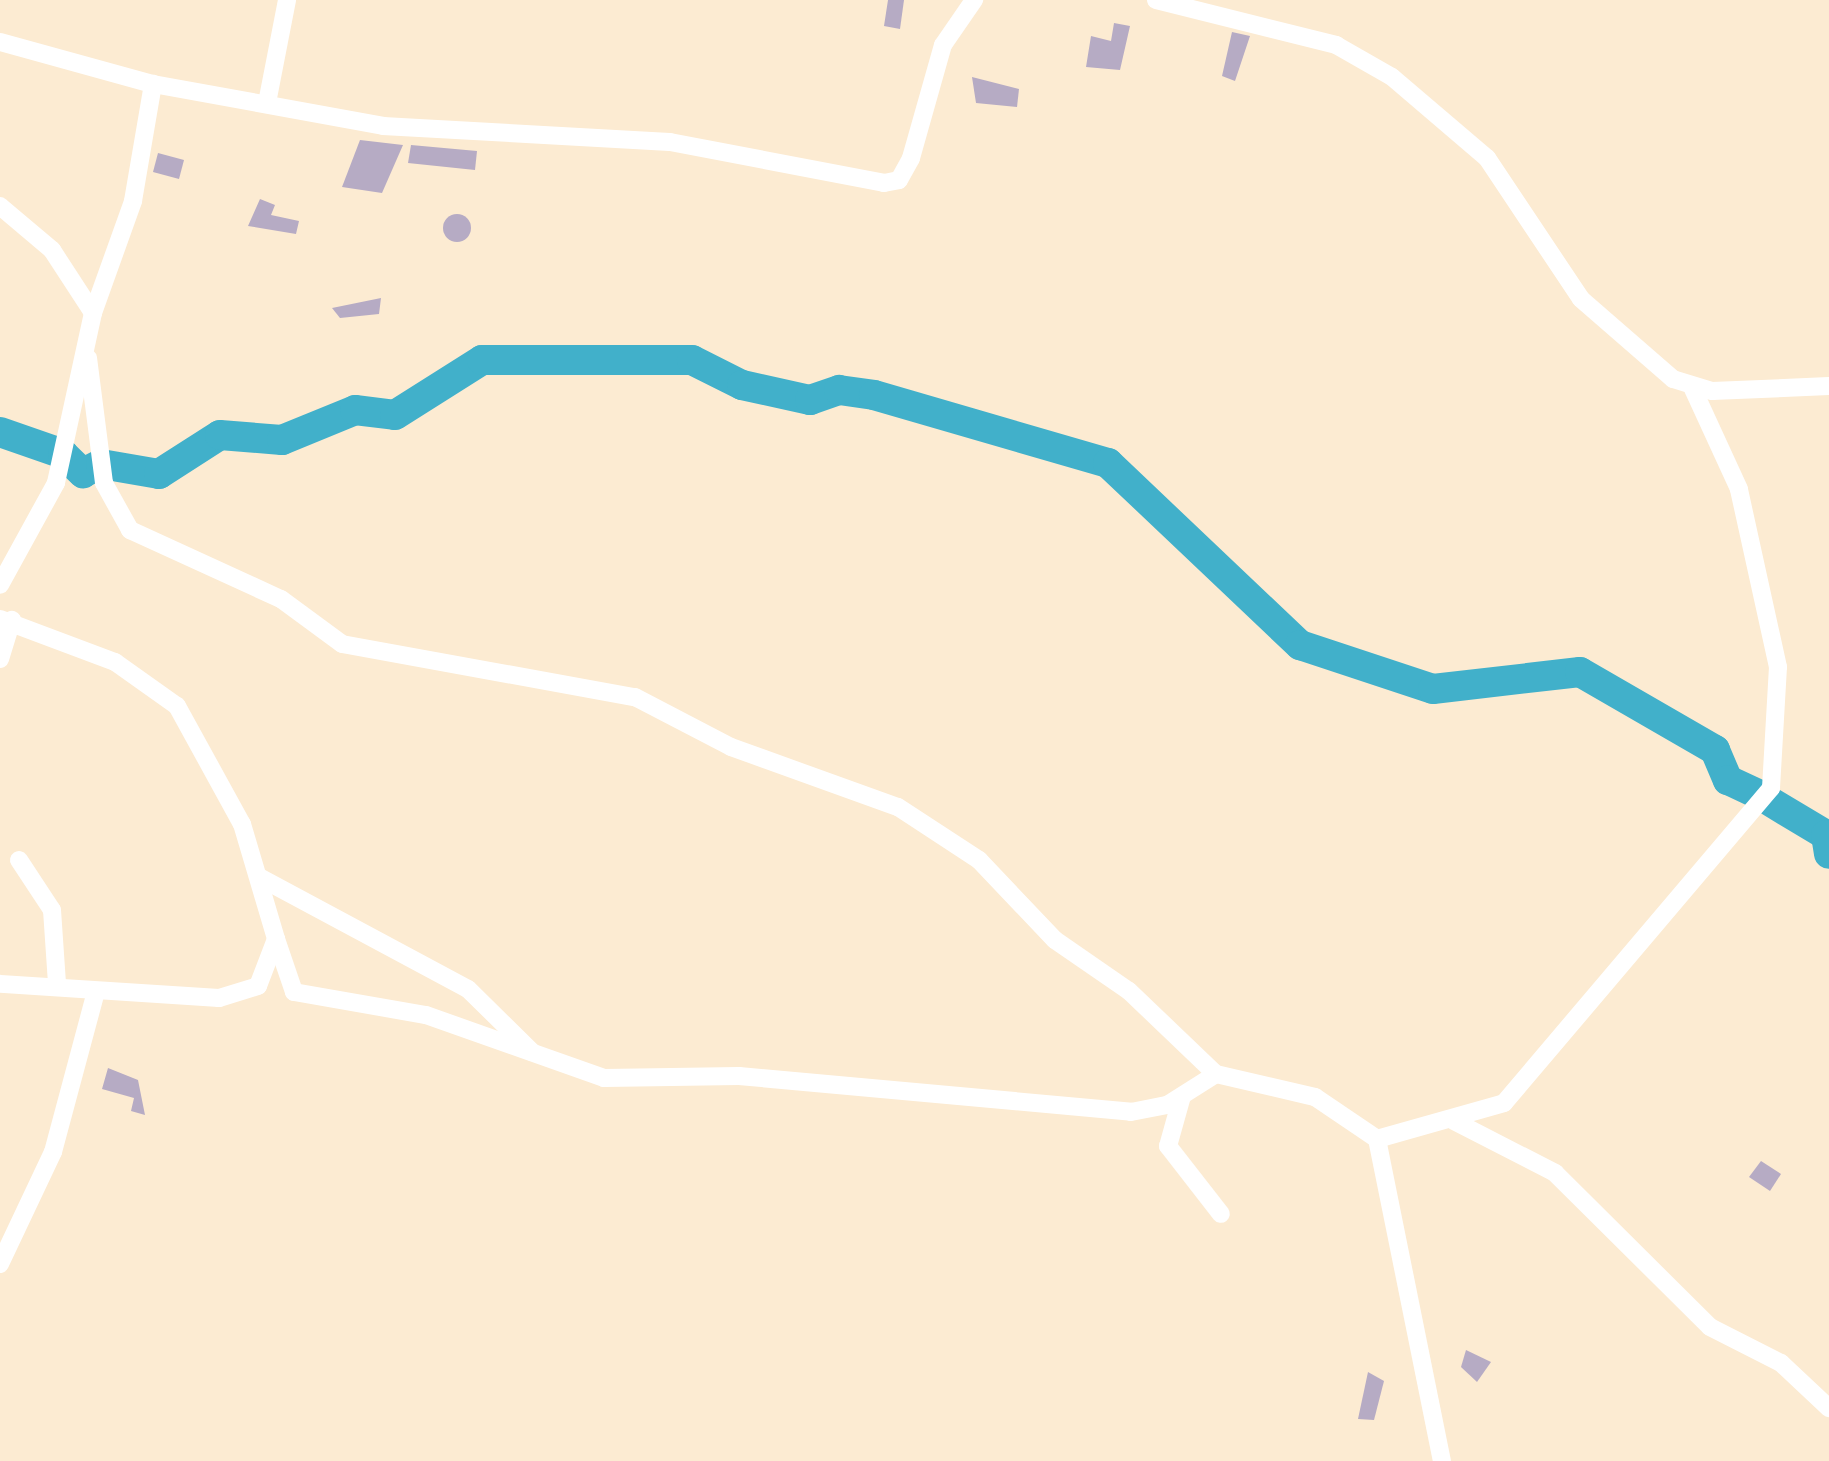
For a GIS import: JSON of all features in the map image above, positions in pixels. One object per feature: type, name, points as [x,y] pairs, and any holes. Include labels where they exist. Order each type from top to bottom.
[{"type":"street","points":[[267,104],[287,0]]},
{"type":"street","points":[[0,42],[153,84],[383,126],[670,142],[884,183],[899,180],[911,158],[943,45],[974,0]]},
{"type":"street","points":[[1156,0],[1336,44],[1392,77],[1487,158],[1581,299],[1694,388],[1739,489],[1778,667],[1772,788],[1514,1093],[1454,1121],[1377,1140]]},
{"type":"street","points":[[0,585],[56,483],[88,358],[93,313],[133,201],[153,84]]},
{"type":"street","points":[[0,206],[52,250],[93,313]]},
{"type":"street","points":[[88,358],[104,483],[130,530],[282,599],[342,644],[636,697],[731,746],[924,820],[1216,1074],[1315,1097],[1377,1140],[1442,1461]]},
{"type":"street","points":[[1694,388],[1829,386]]},
{"type":"street","points":[[0,659],[6,620],[115,662],[177,706],[224,785],[259,877],[294,992],[426,1014],[532,1052],[636,1082],[739,1076],[1039,1107],[1131,1112],[1160,1108],[1216,1074]]},
{"type":"street","points":[[19,860],[52,910],[57,984]]},
{"type":"street","points":[[259,877],[468,989],[532,1052]]},
{"type":"street","points":[[0,984],[57,984],[96,992],[219,998],[258,986],[276,939]]},
{"type":"street","points":[[0,1264],[53,1152],[96,992]]},
{"type":"street","points":[[1184,1091],[1166,1130],[1168,1146],[1221,1214]]},
{"type":"street","points":[[1454,1121],[1556,1173],[1710,1327],[1781,1363],[1829,1408]]},
{"type":"building","points":[[888,0],[904,0],[900,29],[884,26]]},
{"type":"building","points":[[1114,23],[1130,26],[1120,70],[1086,67],[1091,36],[1111,41]]},
{"type":"building","points":[[1232,32],[1250,36],[1235,81],[1222,76]]},
{"type":"building","points":[[972,77],[1019,89],[1017,107],[976,103]]},
{"type":"building","points":[[360,140],[403,145],[382,193],[342,187]]},
{"type":"building","points":[[411,145],[477,151],[475,170],[408,163]]},
{"type":"building","points":[[158,153],[184,160],[179,179],[153,172]]},
{"type":"building","points":[[260,199],[275,205],[271,215],[299,221],[296,234],[248,226]]},
{"type":"building","points":[[457,214],[467,218],[471,228],[467,238],[457,242],[447,238],[443,228],[447,218]]},
{"type":"building","points":[[381,298],[379,314],[340,318],[332,308]]},
{"type":"building","points":[[108,1068],[138,1080],[145,1115],[131,1111],[134,1098],[102,1089]]},
{"type":"building","points":[[1761,1161],[1781,1174],[1770,1191],[1749,1177]]},
{"type":"building","points":[[1466,1350],[1491,1362],[1477,1382],[1461,1367]]},
{"type":"building","points":[[1368,1372],[1384,1381],[1374,1420],[1358,1419]]},
{"type":"waterway","points":[[0,432],[63,454],[83,473],[101,464],[159,474],[220,435],[282,440],[355,410],[395,415],[482,360],[692,360],[742,385],[810,400],[839,390],[874,395],[1108,463],[1300,645],[1433,689],[1580,672],[1715,750],[1728,780],[1762,796]]},
{"type":"waterway","points":[[1771,802],[1826,835],[1829,854]]}]
